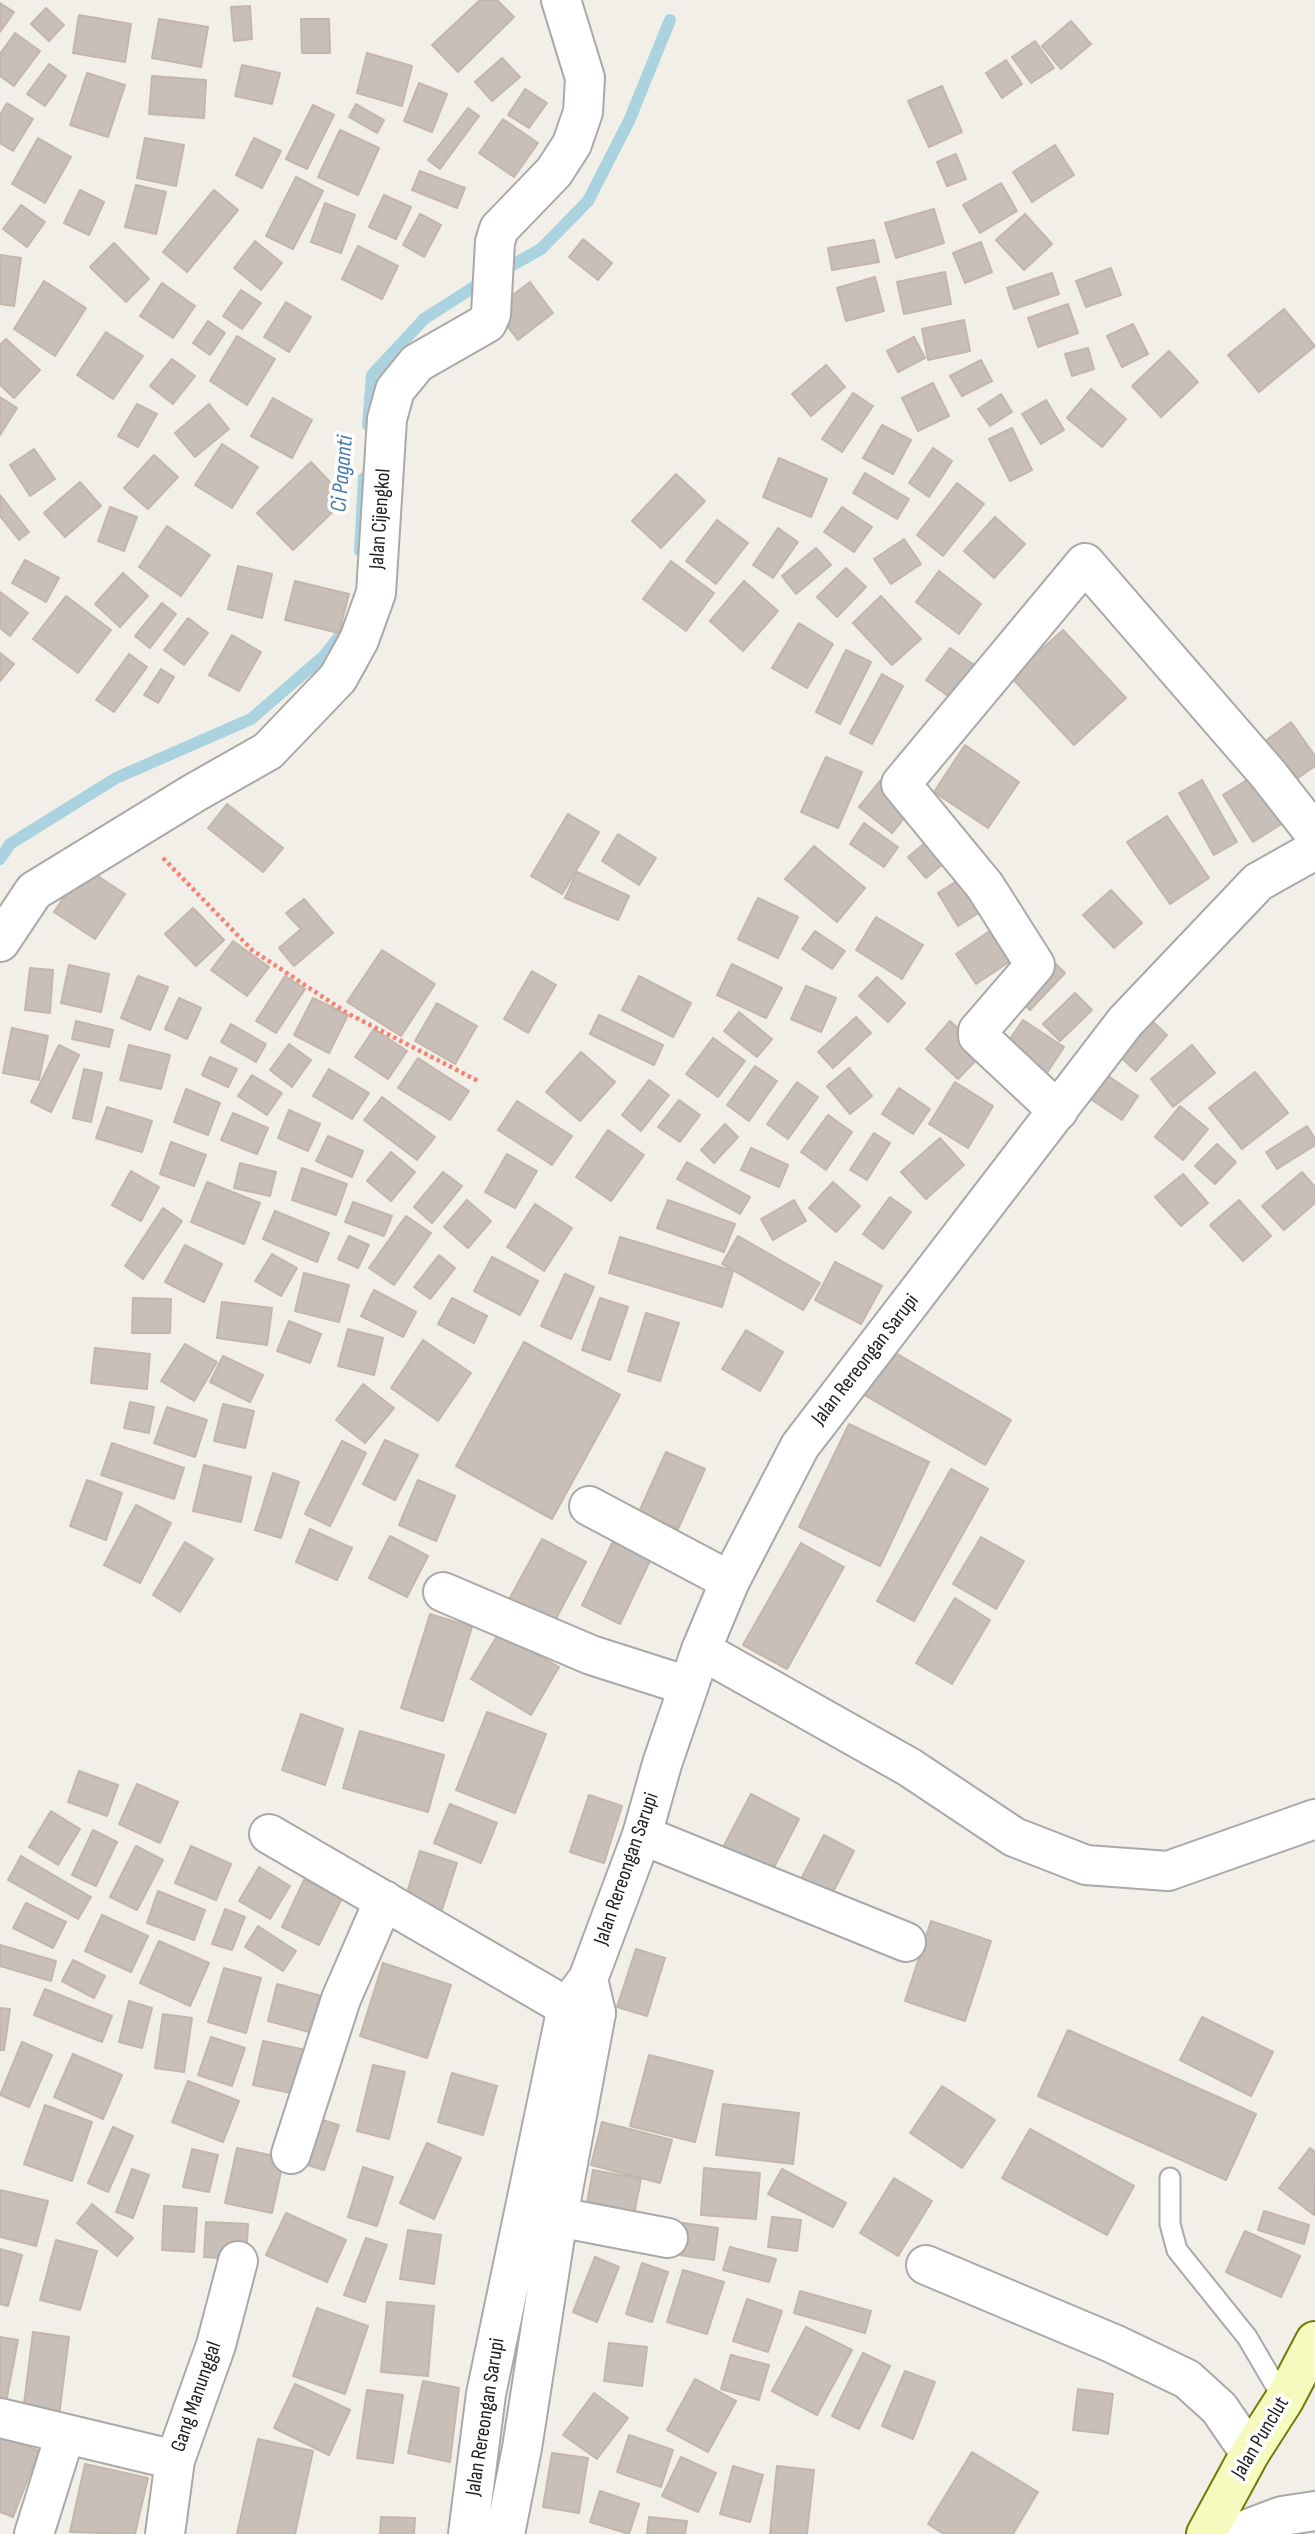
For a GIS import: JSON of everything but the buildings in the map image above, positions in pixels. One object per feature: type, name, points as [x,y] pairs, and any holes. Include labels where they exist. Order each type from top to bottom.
[{"type":"main road","name":"Jalan Punclut","points":[[1206,2534],[1315,2341]]},
{"type":"street","name":"Jalan Cijengkol","points":[[0,942],[34,891],[268,751],[338,678],[359,640],[376,593],[387,419],[395,390],[417,363],[487,323],[491,314],[495,242],[499,229],[554,172],[572,144],[583,112],[585,78],[561,0]]},
{"type":"street","points":[[1058,1111],[978,1036],[978,1031],[1035,965],[985,886],[901,784],[1085,563],[1268,774],[1315,834]]},
{"type":"street","name":"Jalan Rereongan Sarupi","points":[[468,2534],[486,2394],[583,1999],[642,1835],[688,1686],[730,1581],[800,1446],[1125,1022],[1258,882],[1315,850]]},
{"type":"street","points":[[589,1506],[730,1581]]},
{"type":"street","points":[[443,1592],[591,1655],[688,1686]]},
{"type":"street","points":[[701,1650],[909,1768],[1014,1838],[1086,1865],[1168,1871],[1315,1819]]},
{"type":"street","points":[[269,1834],[384,1900],[583,1999]]},
{"type":"street","points":[[642,1835],[906,1942]]},
{"type":"street","points":[[291,2154],[341,1999],[384,1900]]},
{"type":"street","name":"Jalan Rereongan Sarupi","points":[[505,2534],[524,2434],[558,2217],[583,1999]]},
{"type":"street","points":[[558,2217],[668,2238]]},
{"type":"street","name":"Gang Manunggal","points":[[164,2534],[175,2460],[216,2345],[238,2261]]},
{"type":"street","points":[[926,2265],[1114,2344],[1186,2379],[1219,2408],[1250,2453]]},
{"type":"street","points":[[0,2418],[175,2460]]},
{"type":"street","points":[[34,2534],[65,2435]]},
{"type":"street","points":[[1234,2534],[1282,2516],[1315,2511]]},
{"type":"lane","points":[[1170,2178],[1170,2224],[1177,2250],[1247,2337],[1284,2400]]},
{"type":"path","points":[[136,830],[252,950],[347,1013],[480,1083]]},
{"type":"waterway","name":"Ci Paganti","points":[[368,425],[372,375],[424,319],[541,249],[588,201],[629,121],[670,20]]},
{"type":"waterway","name":"Ci Paganti","points":[[360,551],[364,478]]},
{"type":"waterway","name":"Ci Paganti","points":[[0,859],[10,844],[116,778],[251,719],[324,656],[347,627]]}]
